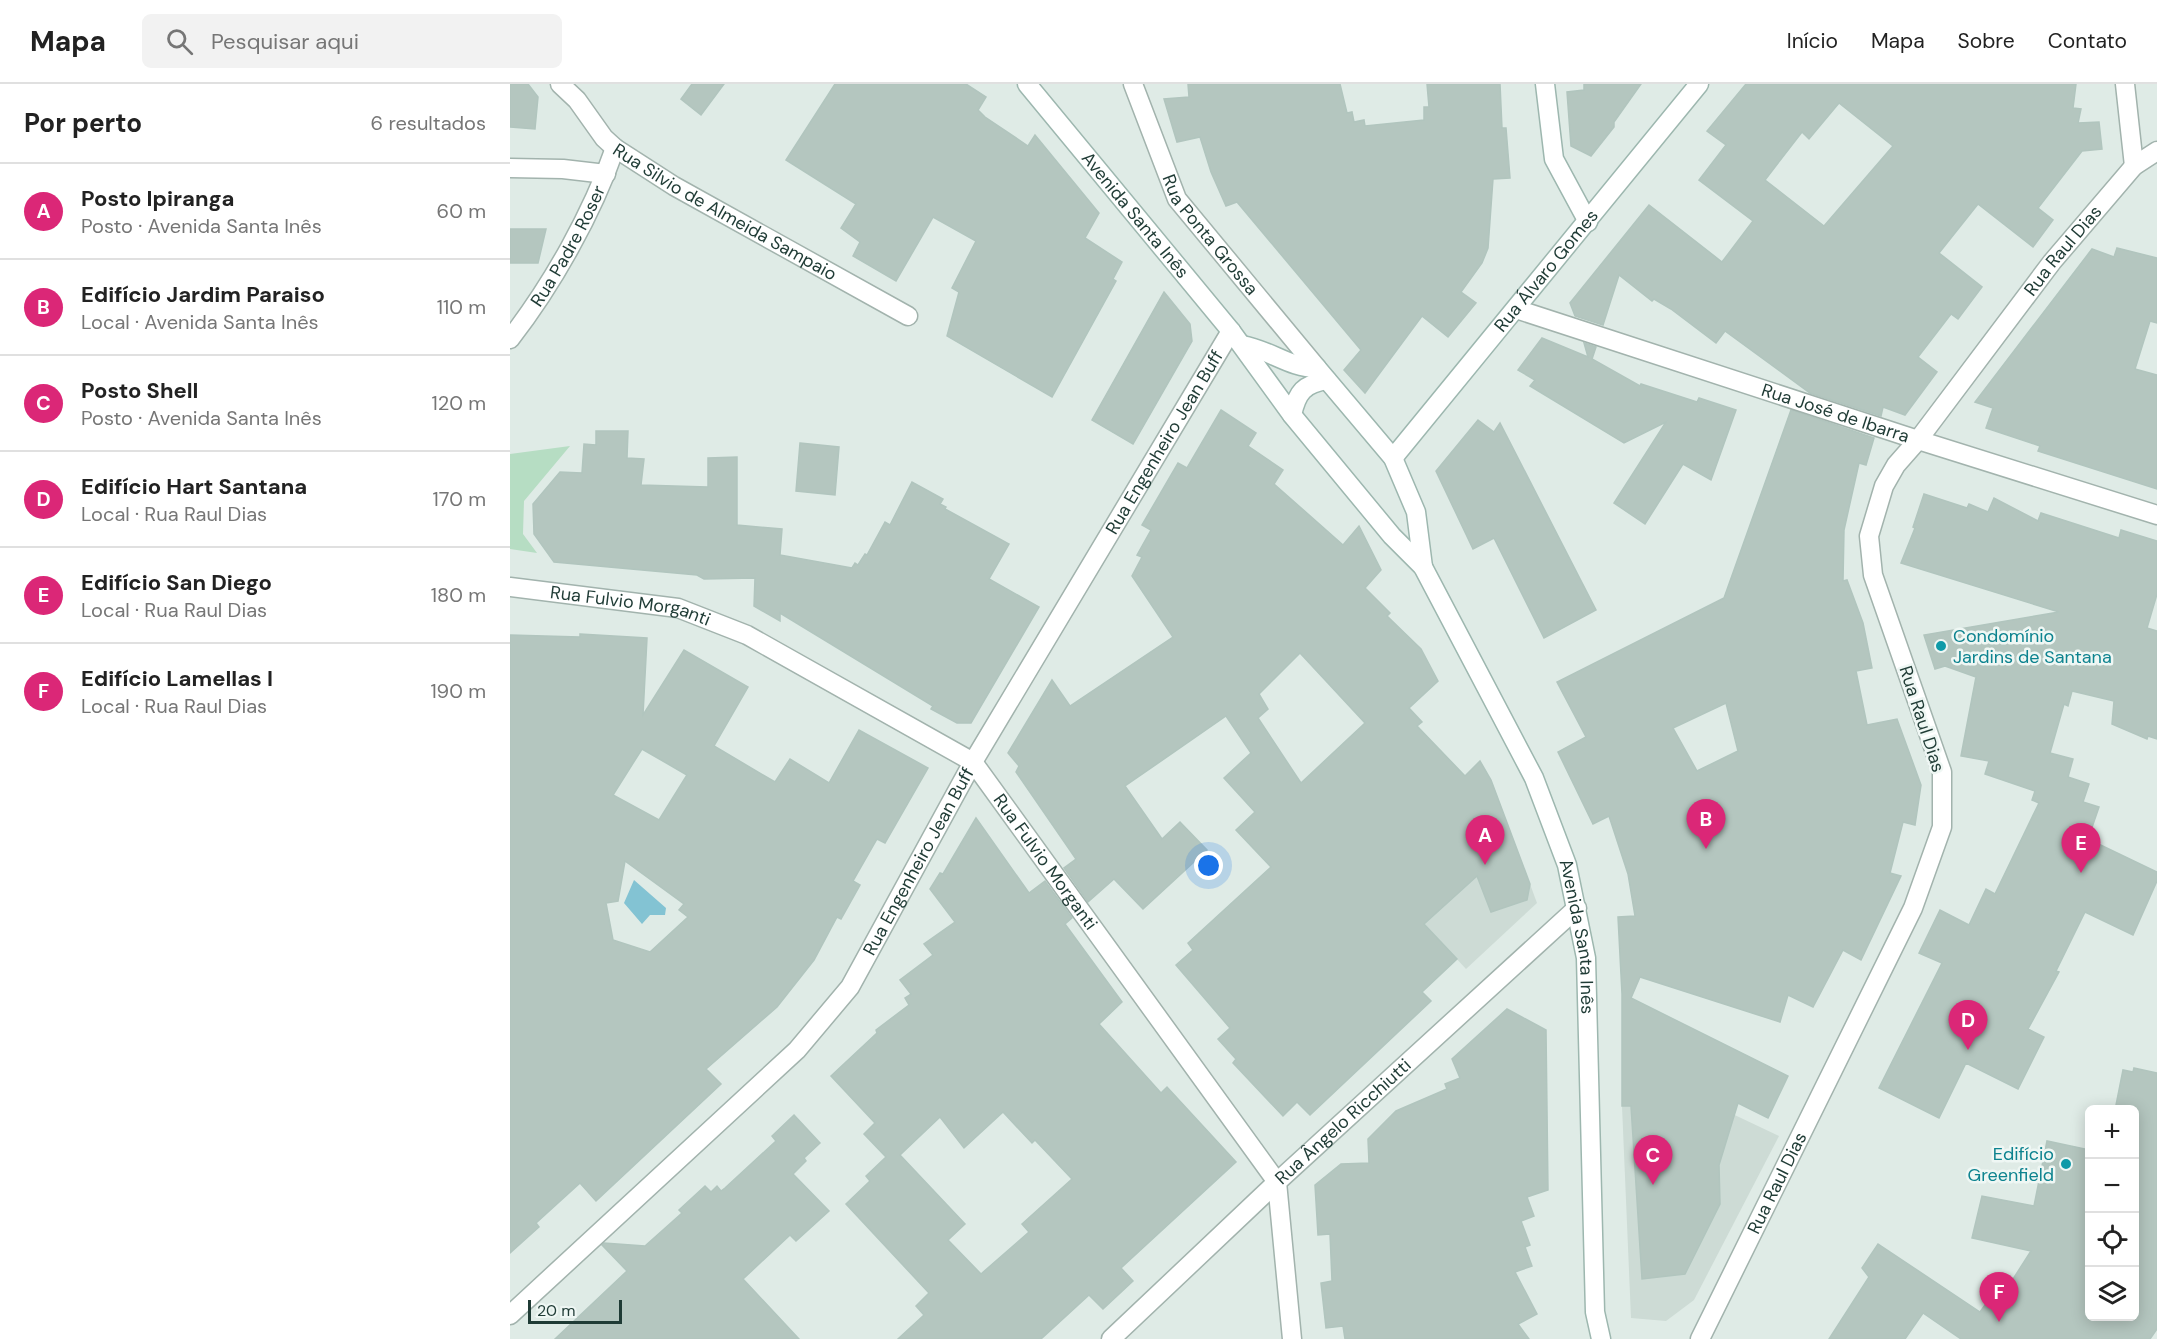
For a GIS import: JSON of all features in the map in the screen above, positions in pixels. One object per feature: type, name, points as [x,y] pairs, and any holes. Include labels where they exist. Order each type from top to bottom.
[{"type":"street","name":"Rua Silvio de Almeida Sampaio","points":[[560,84],[577,100],[604,138],[615,148],[674,186],[908,316]]},
{"type":"street","name":"Avenida Santa Inês","points":[[1027,84],[1236,338],[1292,415],[1382,524],[1423,567],[1534,778],[1561,848],[1586,958],[1595,1312],[1601,1339]]},
{"type":"street","name":"Rua Ponta Grossa","points":[[1133,84],[1177,199],[1322,374]]},
{"type":"street","points":[[1545,84],[1554,159],[1588,222]]},
{"type":"street","name":"Rua Álvaro Gomes","points":[[1393,458],[1700,84]]},
{"type":"street","points":[[2125,84],[2134,166]]},
{"type":"street","name":"Rua Padre Roser","points":[[510,339],[530,313],[585,217],[606,174],[615,148]]},
{"type":"street","name":"Rua Raul Dias","points":[[1700,1339],[1913,908],[1942,827],[1942,772],[1873,574],[1869,536],[1884,486],[1896,465],[1918,441],[2052,262],[2134,166],[2157,151]]},
{"type":"street","points":[[510,168],[563,169],[606,174]]},
{"type":"street","name":"Rua José de Ibarra","points":[[1516,309],[1918,441],[2157,515]]},
{"type":"street","points":[[1236,338],[1299,368],[1322,374]]},
{"type":"street","name":"Rua Engenheiro Jean Buff","points":[[510,1315],[797,1050],[843,996],[856,977],[974,762],[1236,338]]},
{"type":"street","name":"Avenida Santa Inês","points":[[1322,374],[1393,458],[1416,512],[1423,567]]},
{"type":"street","points":[[1292,415],[1301,390],[1322,374]]},
{"type":"street","points":[[1382,524],[1399,523],[1416,512]]},
{"type":"street","name":"Rua Fulvio Morganti","points":[[510,587],[678,608],[747,635],[974,762],[1277,1182]]},
{"type":"street","name":"Rua Ângelo Ricchiutti","points":[[1111,1339],[1277,1182],[1576,908]]},
{"type":"street","points":[[1277,1182],[1292,1339]]},
{"type":"shaded area","points":[[1492,782],[1537,903],[1466,969],[1386,882]]},
{"type":"shaded area","points":[[1697,1104],[1722,1109],[1779,1136],[1694,1300],[1666,1321],[1631,1318],[1622,1106]]},
{"type":"green space","points":[[570,446],[524,501],[523,534],[537,553],[510,549],[510,454]]},
{"type":"water","points":[[634,880],[666,908],[665,915],[650,915],[642,924],[624,903]]},
{"type":"building","points":[[510,84],[528,84],[538,97],[535,129],[510,127]]},
{"type":"building","points":[[692,84],[724,84],[701,115],[681,99]]},
{"type":"building","points":[[835,84],[966,84],[986,97],[978,110],[985,117],[1028,146],[1035,135],[1099,213],[1085,238],[1122,262],[1113,279],[1116,281],[1052,397],[947,336],[959,292],[952,288],[976,241],[933,217],[896,281],[853,256],[860,242],[841,228],[856,204],[786,160]]},
{"type":"building","points":[[1188,84],[1340,84],[1347,113],[1352,112],[1354,122],[1364,120],[1365,126],[1424,120],[1424,107],[1429,107],[1427,84],[1500,84],[1502,128],[1506,128],[1510,178],[1493,179],[1488,248],[1482,263],[1461,292],[1476,303],[1448,337],[1422,316],[1365,393],[1344,370],[1361,350],[1237,202],[1226,206],[1211,172],[1200,137],[1177,142],[1164,99],[1189,97]]},
{"type":"building","points":[[1584,84],[1641,84],[1614,122],[1614,127],[1591,156],[1571,146],[1567,92],[1584,90]]},
{"type":"building","points":[[1746,84],[2076,84],[2073,108],[2081,109],[2078,123],[2099,122],[2102,149],[2082,151],[2038,208],[2053,220],[2033,247],[1978,204],[1939,253],[1982,287],[1958,319],[1951,314],[1918,357],[1937,372],[1905,415],[1883,407],[1881,416],[1810,393],[1725,331],[1716,343],[1671,309],[1654,299],[1652,301],[1619,275],[1603,325],[1575,316],[1570,303],[1649,205],[1722,262],[1753,221],[1699,180],[1726,145],[1707,131]],"holes":[[[1839,103],[1893,146],[1824,226],[1765,180],[1802,132],[1809,139]]]},
{"type":"building","points":[[510,229],[546,229],[538,263],[510,263]]},
{"type":"building","points":[[2117,248],[2157,258],[2157,323],[2150,321],[2135,369],[2157,375],[2157,489],[2038,451],[2040,446],[1986,428],[1993,408],[1975,402],[2092,249],[2114,257]]},
{"type":"building","points":[[1164,292],[1190,324],[1192,341],[1133,444],[1092,420]]},
{"type":"building","points":[[1542,338],[1588,357],[1584,343],[1596,347],[1592,359],[1640,386],[1641,384],[1697,402],[1699,398],[1736,410],[1711,480],[1683,464],[1645,524],[1614,503],[1666,422],[1624,443],[1530,386],[1535,380],[1518,370]]},
{"type":"building","points":[[1221,410],[1256,433],[1248,446],[1283,470],[1274,484],[1343,545],[1359,526],[1381,570],[1365,588],[1390,613],[1387,616],[1421,649],[1438,681],[1409,708],[1422,722],[1417,726],[1465,776],[1480,761],[1491,780],[1530,884],[1527,900],[1491,912],[1477,876],[1424,924],[1457,959],[1422,992],[1431,1001],[1310,1115],[1297,1102],[1283,1116],[1233,1063],[1236,1059],[1218,1039],[1230,1028],[1176,965],[1193,950],[1188,943],[1271,867],[1236,830],[1255,812],[1224,778],[1251,753],[1226,716],[1125,786],[1162,839],[1180,822],[1207,850],[1143,909],[1114,879],[1088,902],[1064,868],[1076,859],[1016,772],[1019,766],[1008,753],[1052,680],[1070,706],[1173,637],[1132,576],[1142,557],[1137,555],[1151,530],[1142,525],[1178,463],[1187,468]],"holes":[[[1300,653],[1365,723],[1301,783],[1258,718],[1268,709],[1259,694]]]},
{"type":"building","points":[[1791,410],[1874,438],[1866,465],[1859,463],[1844,530],[1843,581],[1847,580],[1863,623],[1872,668],[1856,671],[1867,725],[1897,719],[1921,785],[1915,825],[1903,822],[1890,873],[1901,876],[1861,960],[1843,950],[1813,1007],[1788,995],[1780,1022],[1640,977],[1631,998],[1788,1076],[1768,1118],[1738,1103],[1719,1165],[1720,1204],[1685,1274],[1642,1279],[1631,1106],[1622,1106],[1622,994],[1618,917],[1635,916],[1628,874],[1609,816],[1593,824],[1558,752],[1586,737],[1557,682],[1724,598]],"holes":[[[1726,703],[1738,751],[1697,771],[1673,728]]]},
{"type":"building","points":[[1478,420],[1494,432],[1500,423],[1596,610],[1544,638],[1494,538],[1473,549],[1436,471]]},
{"type":"building","points":[[596,431],[628,431],[627,458],[644,459],[641,485],[708,487],[708,458],[737,457],[737,525],[782,529],[780,555],[852,568],[855,563],[858,565],[865,554],[867,555],[885,522],[890,525],[912,482],[943,499],[940,504],[946,507],[945,509],[1009,544],[989,579],[1039,607],[971,723],[957,723],[931,709],[933,706],[780,613],[780,621],[754,606],[755,578],[704,579],[697,575],[554,562],[534,534],[533,504],[560,472],[582,473],[584,444],[596,445]]},
{"type":"building","points":[[800,443],[839,447],[835,495],[796,491]]},
{"type":"building","points":[[1924,494],[1967,508],[1969,504],[1988,512],[1994,498],[2038,521],[2041,513],[2119,538],[2121,530],[2157,541],[2157,594],[2147,628],[2157,631],[2157,739],[2148,736],[2147,739],[2112,724],[2114,701],[2072,691],[2068,706],[2064,704],[2050,753],[2073,759],[2068,777],[2089,784],[2083,802],[2099,807],[2088,839],[2157,872],[2157,881],[2133,935],[2085,912],[2056,971],[2059,972],[2028,1029],[2044,1037],[2018,1089],[1966,1063],[1939,1118],[1879,1088],[1942,963],[1919,953],[1940,910],[1969,925],[1986,889],[1995,894],[2039,803],[2032,800],[2035,791],[1985,774],[1989,761],[1961,756],[1976,677],[1945,666],[1935,669],[1924,635],[2059,612],[1901,563],[1915,528],[1913,527]]},
{"type":"building","points":[[580,634],[647,638],[643,715],[684,650],[748,687],[714,746],[775,782],[790,759],[829,783],[859,730],[928,768],[885,843],[877,839],[853,881],[860,885],[841,919],[837,917],[814,960],[777,1007],[706,1069],[721,1084],[596,1201],[580,1183],[536,1223],[539,1227],[510,1253],[510,635],[580,637]],"holes":[[[642,749],[687,775],[659,820],[613,795]],[[625,861],[684,904],[679,910],[688,917],[650,952],[613,940],[606,903],[618,901]]]},
{"type":"building","points":[[976,818],[1029,893],[1045,881],[1072,918],[1065,924],[1122,1002],[1099,1024],[1161,1093],[1167,1087],[1236,1162],[1121,1268],[1133,1281],[1103,1309],[1089,1295],[1041,1339],[898,1339],[924,1315],[916,1306],[929,1293],[846,1204],[870,1181],[866,1176],[886,1157],[864,1134],[875,1123],[831,1076],[877,1033],[876,1030],[909,1005],[905,998],[911,994],[900,980],[933,955],[924,944],[955,922],[930,889],[940,873],[943,874]],"holes":[[[1003,1112],[1032,1143],[1035,1140],[1072,1179],[1022,1224],[1029,1232],[981,1274],[948,1240],[965,1224],[900,1155],[940,1117],[964,1148]]]},
{"type":"building","points":[[1507,1009],[1546,1030],[1548,1190],[1527,1197],[1534,1216],[1521,1221],[1530,1245],[1525,1247],[1532,1266],[1515,1272],[1537,1314],[1518,1324],[1529,1339],[1345,1339],[1343,1326],[1326,1328],[1321,1283],[1332,1281],[1330,1234],[1318,1235],[1315,1185],[1341,1164],[1369,1163],[1368,1139],[1396,1111],[1447,1089],[1445,1084],[1460,1078],[1452,1059]]},
{"type":"building","points":[[2134,1068],[2157,1073],[2157,1329],[2150,1339],[1961,1339],[1923,1313],[1905,1339],[1829,1339],[1869,1277],[1862,1268],[1878,1244],[1980,1312],[1995,1291],[2006,1290],[2031,1251],[1972,1238],[1982,1196],[2034,1206],[2047,1141],[2085,1149],[2085,1321],[2139,1321],[2139,1105],[2116,1105],[2123,1070],[2133,1072]]},
{"type":"building","points":[[794,1115],[820,1143],[804,1158],[806,1161],[793,1174],[829,1211],[796,1241],[790,1235],[743,1279],[799,1339],[555,1339],[627,1271],[602,1245],[604,1243],[645,1246],[682,1213],[679,1210],[705,1186],[711,1192],[717,1186],[721,1191],[725,1188],[776,1141],[772,1136]]},
{"type":"place","name":"Condomínio Jardins de Santana","points":[[1941,646]]},
{"type":"place","name":"Edifício Jardim Paraiso","points":[[1706,849]]},
{"type":"place","name":"Posto Ipiranga","points":[[1485,865]]},
{"type":"place","name":"Edifício San Diego","points":[[2081,873]]},
{"type":"place","name":"Edifício Hart Santana","points":[[1968,1050]]},
{"type":"place","name":"Edifício Greenfield","points":[[2066,1164]]},
{"type":"place","name":"Posto Shell","points":[[1653,1185]]},
{"type":"place","name":"Edifício Lamellas I","points":[[1999,1322]]}]
